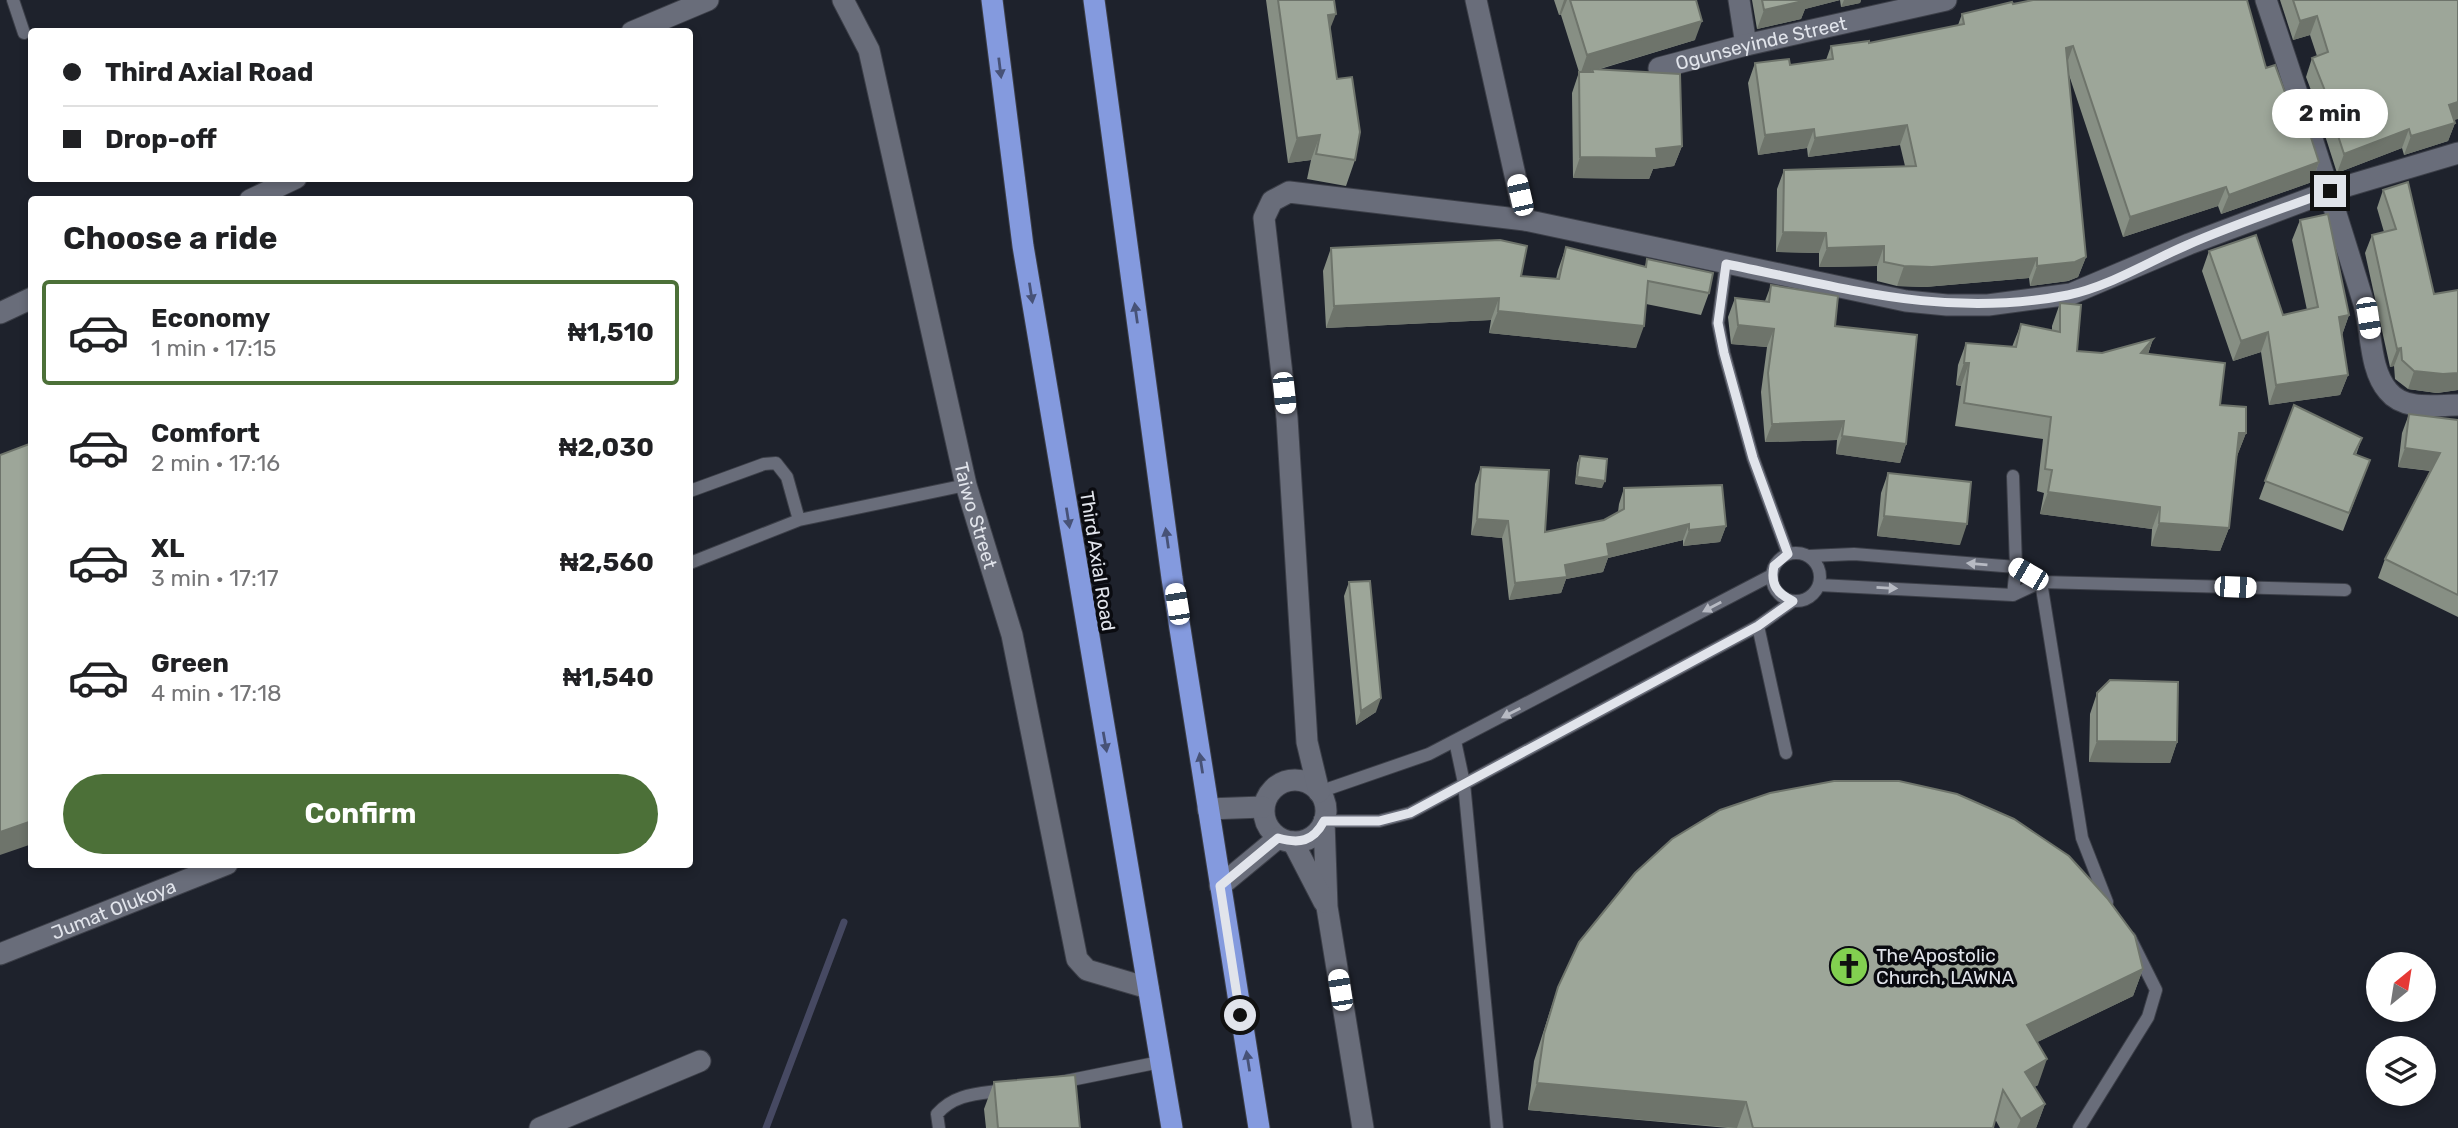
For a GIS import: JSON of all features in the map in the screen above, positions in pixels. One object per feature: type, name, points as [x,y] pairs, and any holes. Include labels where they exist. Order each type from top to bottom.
[{"type":"highway","name":"Third Axial Road","points":[[992,0],[1023,246],[1172,1128]]},
{"type":"highway","points":[[1094,0],[1172,578],[1259,1128]]},
{"type":"street","points":[[642,28],[708,0]]},
{"type":"street","name":"Taiwo Street","points":[[844,0],[869,50],[965,485],[1012,635],[1077,959],[1087,970],[1148,988]]},
{"type":"street","points":[[1476,0],[1525,220]]},
{"type":"street","points":[[1739,0],[1746,45]]},
{"type":"street","name":"Ogunseyinde Street","points":[[1659,68],[1746,45],[1945,0]]},
{"type":"street","points":[[2266,0],[2330,191],[2368,318],[2379,377],[2387,390],[2398,400],[2412,405],[2458,405]]},
{"type":"street","points":[[1363,1128],[1327,907],[1324,821],[1326,811],[1307,742],[1287,418],[1264,218],[1272,201],[1289,192],[1525,220],[1906,301],[1947,305],[2034,300],[2071,294],[2189,244],[2330,191],[2458,153]]},
{"type":"street","points":[[258,196],[288,182]]},
{"type":"street","points":[[0,313],[28,300]]},
{"type":"street","points":[[1287,781],[1307,742]]},
{"type":"street","points":[[1319,792],[1310,784],[1287,781],[1276,786],[1264,807],[1264,818],[1285,840],[1327,907]]},
{"type":"street","points":[[1209,809],[1264,807]]},
{"type":"street","points":[[1220,886],[1285,840],[1315,835],[1324,821]]},
{"type":"street","name":"Jumat Olukoya","points":[[0,954],[217,868]]},
{"type":"street","points":[[540,1128],[700,1061]]},
{"type":"lane","points":[[13,0],[24,33]]},
{"type":"lane","points":[[1726,264],[1718,323],[1724,353],[1753,458],[1788,554]]},
{"type":"lane","points":[[693,490],[764,464],[776,463],[787,477],[799,520]]},
{"type":"lane","points":[[2013,476],[2013,595]]},
{"type":"lane","points":[[693,562],[799,520],[965,485]]},
{"type":"lane","points":[[1319,792],[1429,754],[1455,741],[1772,575],[1780,559],[1788,554],[1854,554],[2015,567],[2041,582]]},
{"type":"lane","points":[[1772,575],[1774,587],[1782,596],[1793,601],[1804,600],[1813,594],[1819,585],[1821,574],[1817,564],[1809,556]]},
{"type":"lane","points":[[2041,582],[2082,838],[2101,894],[2141,954],[2157,989],[2148,1017],[2079,1128]]},
{"type":"lane","points":[[1819,585],[2013,595],[2041,582],[2345,590]]},
{"type":"lane","points":[[1324,821],[1379,821],[1410,813],[1758,626],[1793,601]]},
{"type":"lane","points":[[1758,626],[1786,753]]},
{"type":"lane","points":[[1455,741],[1464,783],[1497,1128]]},
{"type":"lane","points":[[1044,1085],[1072,1087],[1160,1062]]},
{"type":"lane","points":[[939,1128],[937,1114],[947,1103],[963,1096],[1017,1088]]},
{"type":"building","points":[[1278,0],[1334,0],[1336,14],[1328,15],[1337,79],[1352,77],[1360,132],[1355,160],[1316,154],[1320,135],[1297,138]]},
{"type":"building","points":[[1570,0],[1696,0],[1702,21],[1587,55]]},
{"type":"building","points":[[1762,0],[1807,0],[1764,10]]},
{"type":"building","points":[[2247,0],[2266,68],[2275,65],[2295,120],[2304,116],[2319,162],[2229,195],[2226,187],[2130,217],[2073,46],[2066,48],[2086,257],[2075,262],[2037,266],[2037,258],[1932,267],[1904,266],[1884,262],[1884,246],[1827,248],[1826,233],[1783,232],[1784,170],[1916,166],[1907,125],[1815,138],[1814,129],[1765,135],[1755,63],[1789,59],[1790,65],[1833,59],[1831,46],[1869,43],[1964,24],[1962,14],[2012,2]]},
{"type":"building","points":[[2293,0],[2458,0],[2458,102],[2449,105],[2455,123],[2411,136],[2409,129],[2344,154],[2329,108],[2331,106],[2312,58],[2328,52],[2317,16],[2300,21]]},
{"type":"building","points":[[1592,69],[1680,74],[1682,146],[1656,149],[1657,158],[1580,157],[1579,72],[1593,72]]},
{"type":"building","points":[[2408,182],[2434,294],[2458,290],[2458,373],[2414,371],[2402,360],[2401,348],[2397,349],[2372,235],[2396,229],[2383,190]]},
{"type":"building","points":[[2328,214],[2349,315],[2339,317],[2348,375],[2276,385],[2268,332],[2241,341],[2209,251],[2256,235],[2283,315],[2318,307],[2300,220]]},
{"type":"building","points":[[1500,240],[1527,246],[1521,276],[1559,279],[1566,247],[1646,267],[1647,259],[1713,273],[1709,293],[1648,281],[1644,326],[1498,311],[1499,298],[1334,306],[1331,248]]},
{"type":"building","points":[[1771,285],[1838,296],[1835,326],[1917,335],[1906,444],[1842,436],[1844,421],[1772,424],[1768,373],[1774,329],[1738,325],[1735,298],[1769,302]]},
{"type":"building","points":[[2060,303],[2081,305],[2077,351],[2102,353],[2153,339],[2141,353],[2225,363],[2220,405],[2246,407],[2246,433],[2239,433],[2229,528],[2159,523],[2160,507],[2048,492],[2052,470],[2045,469],[2051,417],[1964,403],[1969,363],[1964,363],[1966,343],[2016,347],[2021,324],[2060,332]]},
{"type":"building","points":[[2294,405],[2362,438],[2354,454],[2370,460],[2349,513],[2265,481]]},
{"type":"building","points":[[2409,414],[2458,420],[2458,595],[2385,559],[2440,453],[2405,448]]},
{"type":"building","points":[[28,444],[28,822],[0,832],[0,455]]},
{"type":"building","points":[[1580,456],[1607,459],[1605,481],[1577,477]]},
{"type":"building","points":[[1481,467],[1549,470],[1545,532],[1604,520],[1624,509],[1624,488],[1722,485],[1726,526],[1689,530],[1689,524],[1607,544],[1609,556],[1565,565],[1567,577],[1515,583],[1508,521],[1477,519]]},
{"type":"building","points":[[1888,473],[1971,482],[1967,524],[1884,516]]},
{"type":"building","points":[[1370,581],[1381,698],[1361,711],[1349,582]]},
{"type":"building","points":[[2110,680],[2178,682],[2177,742],[2097,741],[2097,693]]},
{"type":"building","name":"The Apostolic Church, LAWNA","points":[[1834,781],[1899,781],[1957,794],[2014,819],[2069,856],[2107,898],[2135,936],[2143,969],[2027,1025],[2047,1059],[2025,1072],[2045,1104],[2021,1119],[2003,1090],[1993,1128],[1753,1128],[1746,1102],[1537,1083],[1544,1034],[1558,987],[1579,942],[1635,873],[1672,839],[1720,810],[1770,793]]},
{"type":"building","points":[[1075,1075],[1080,1128],[998,1128],[994,1082]]},
{"type":"waterway","points":[[766,1128],[844,922]]},
{"type":"place","name":"The Apostolic Church, LAWNA","points":[[1849,966]]},
{"type":"route","points":[[1240,1015],[1220,886],[1278,838],[1301,842],[1315,835],[1324,821],[1379,821],[1410,813],[1758,626],[1793,601],[1782,596],[1774,587],[1774,566],[1788,554],[1753,458],[1718,323],[1726,264],[1906,301],[1987,305],[2034,300],[2071,294],[2189,244],[2330,191]]}]
